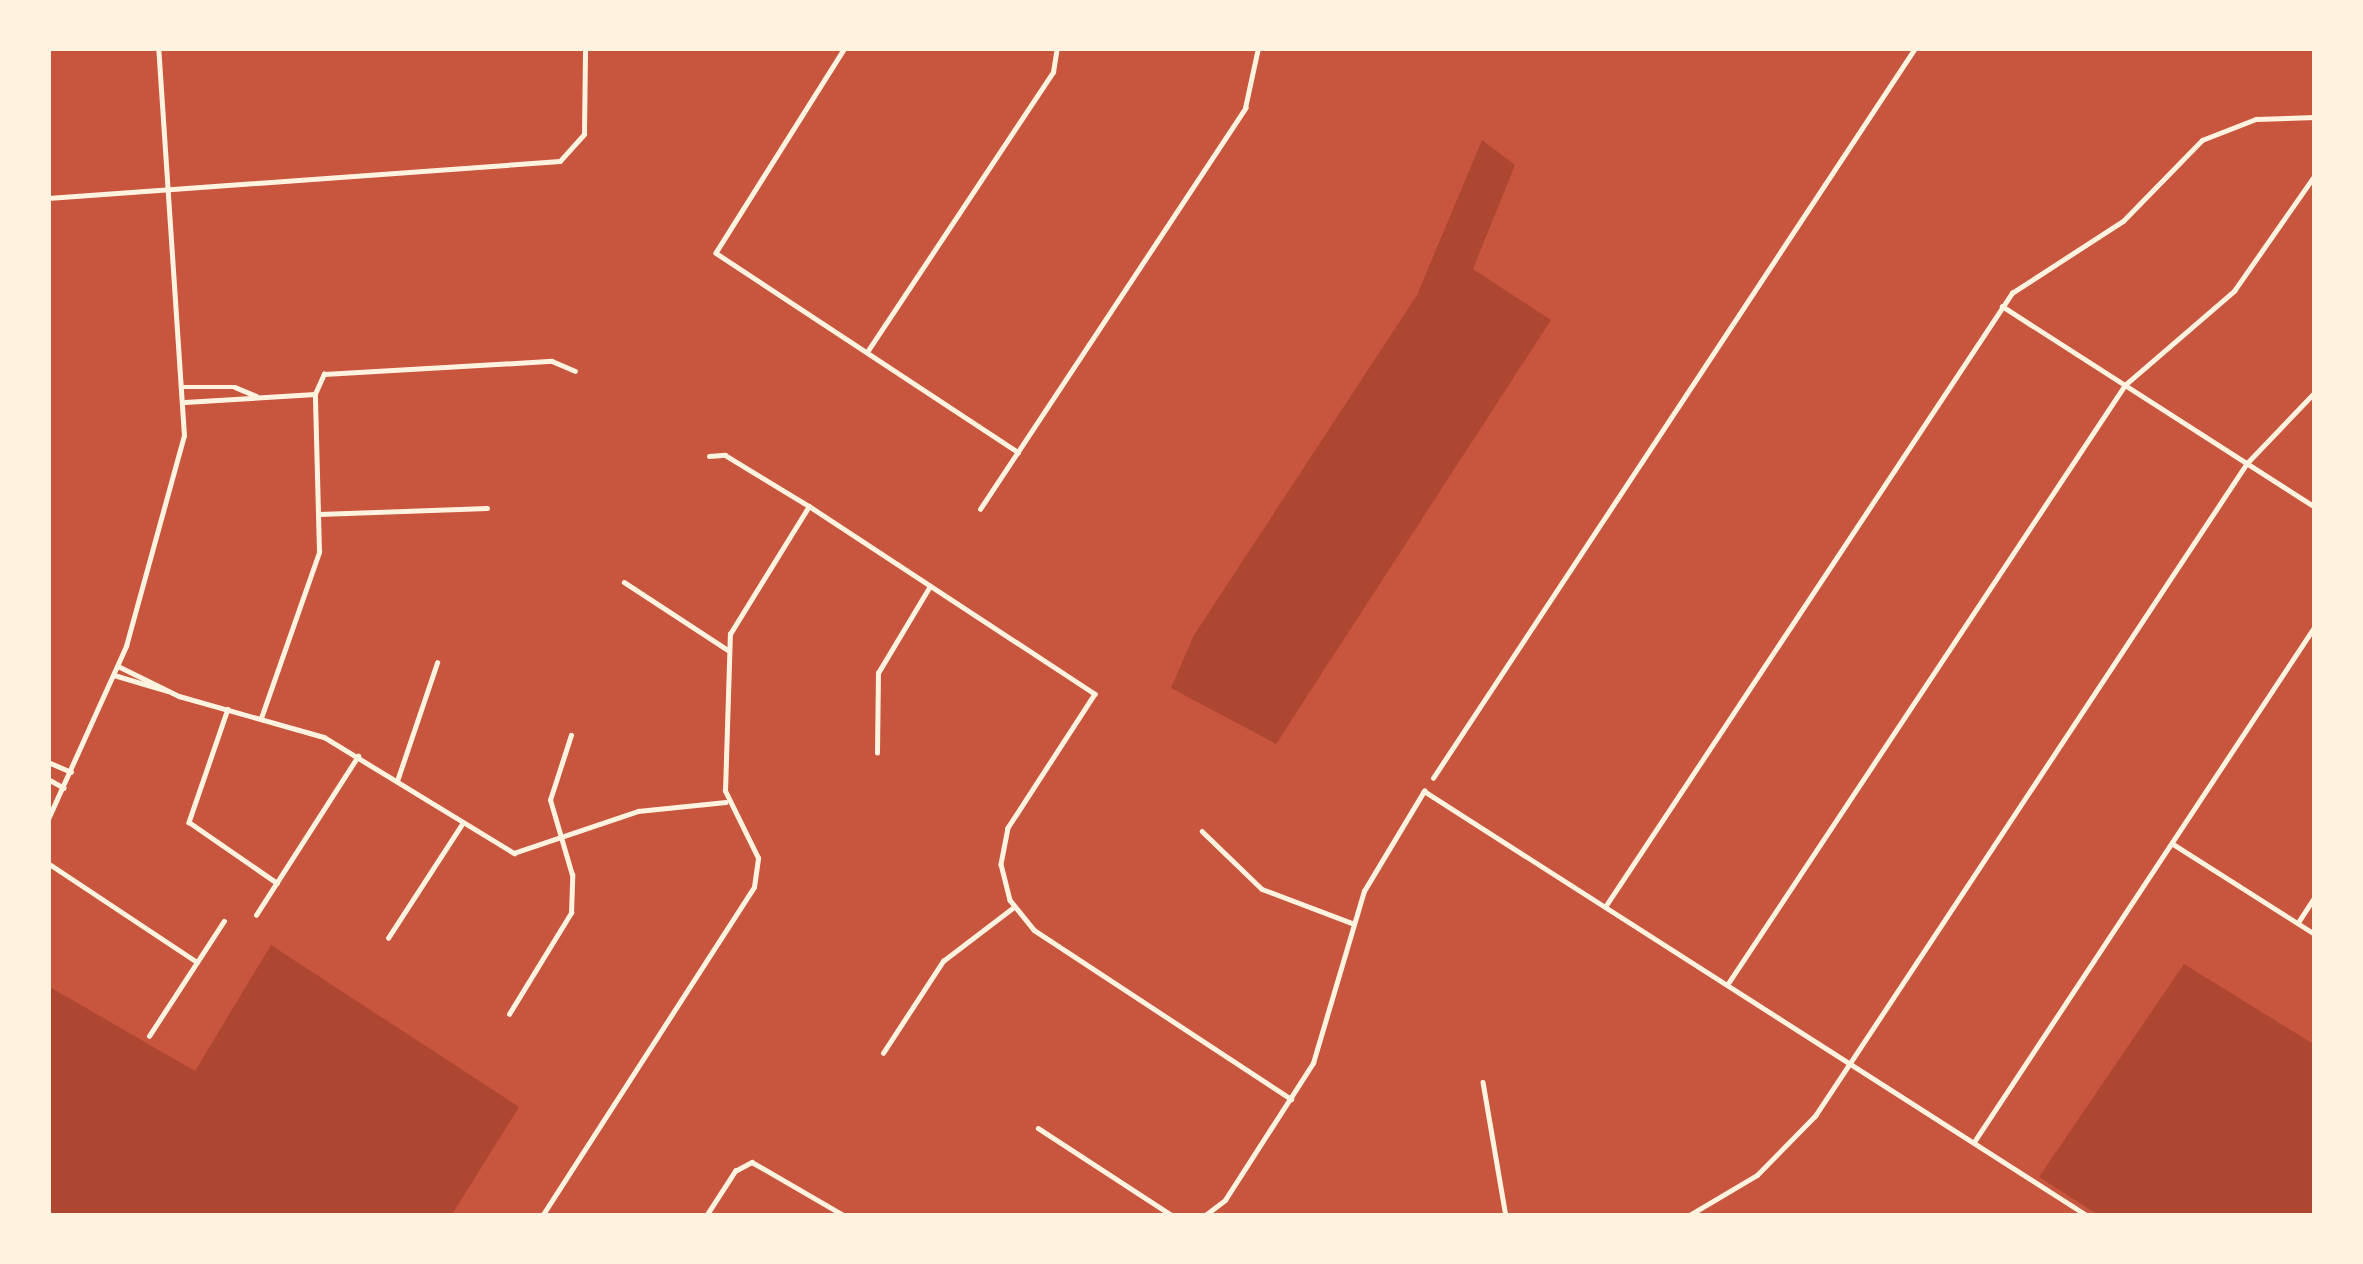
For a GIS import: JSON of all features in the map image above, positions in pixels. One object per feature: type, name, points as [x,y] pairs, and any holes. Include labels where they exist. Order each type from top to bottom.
[{"type":"street","points":[[48,819],[118,666],[178,479],[185,402],[158,48]]},
{"type":"street","points":[[48,198],[560,161],[584,134],[585,48]]},
{"type":"street","points":[[845,48],[716,254],[1018,452]]},
{"type":"street","points":[[867,353],[1053,72],[1057,48]]},
{"type":"street","points":[[980,509],[1245,108],[1258,48]]},
{"type":"street","points":[[1470,48],[1562,48]]},
{"type":"street","points":[[1433,778],[1915,48]]},
{"type":"street","points":[[1605,907],[2002,306],[2038,269],[2123,221],[2202,140],[2256,119],[2315,117]]},
{"type":"street","points":[[1727,985],[2125,385],[2234,291],[2315,175]]},
{"type":"street","points":[[2002,306],[2315,507]]},
{"type":"street","points":[[262,718],[315,567],[319,514],[315,394],[319,379],[338,367],[552,361],[575,370]]},
{"type":"street","points":[[184,387],[235,387],[256,396]]},
{"type":"street","points":[[1688,1216],[1778,1157],[1850,1064],[2248,464],[2315,392]]},
{"type":"street","points":[[185,402],[315,394]]},
{"type":"street","points":[[709,456],[725,455],[809,506],[1095,694],[1008,828],[1001,864],[1014,908],[1034,930],[1291,1099]]},
{"type":"street","points":[[542,1216],[754,887],[758,858],[726,802],[728,650],[737,615],[809,506]]},
{"type":"street","points":[[319,514],[488,508]]},
{"type":"street","points":[[625,582],[728,650]]},
{"type":"street","points":[[877,753],[878,673],[930,586]]},
{"type":"street","points":[[1973,1143],[2315,626]]},
{"type":"street","points":[[397,781],[437,663]]},
{"type":"street","points":[[118,666],[168,692]]},
{"type":"street","points":[[114,675],[262,718],[358,756],[514,854],[638,811],[726,802]]},
{"type":"street","points":[[228,710],[189,822],[277,883]]},
{"type":"street","points":[[509,1014],[571,913],[572,875],[558,841],[551,792],[571,735]]},
{"type":"street","points":[[256,915],[358,756]]},
{"type":"street","points":[[48,762],[71,772]]},
{"type":"street","points":[[48,779],[64,788]]},
{"type":"street","points":[[1204,1216],[1225,1200],[1291,1099],[1328,1028],[1352,923],[1377,865],[1424,791],[2087,1216]]},
{"type":"street","points":[[388,938],[462,824]]},
{"type":"street","points":[[1202,831],[1262,890],[1352,923]]},
{"type":"street","points":[[2172,843],[2315,934]]},
{"type":"street","points":[[48,863],[197,962]]},
{"type":"street","points":[[2297,923],[2315,896]]},
{"type":"street","points":[[883,1053],[943,961],[1014,908]]},
{"type":"street","points":[[149,1036],[224,921]]},
{"type":"street","points":[[1483,1082],[1506,1216]]},
{"type":"street","points":[[1038,1128],[1173,1216]]},
{"type":"street","points":[[706,1216],[734,1172],[752,1162],[845,1216]]},
{"type":"shaded area","points":[[1482,140],[1515,165],[1473,269],[1551,320],[1276,744],[1171,688],[1194,635],[1417,295]]},
{"type":"shaded area","points":[[271,945],[519,1107],[451,1216],[48,1216],[48,986],[195,1071]]},
{"type":"shaded area","points":[[2184,964],[2315,1045],[2315,1216],[2100,1216],[2039,1177]]}]
